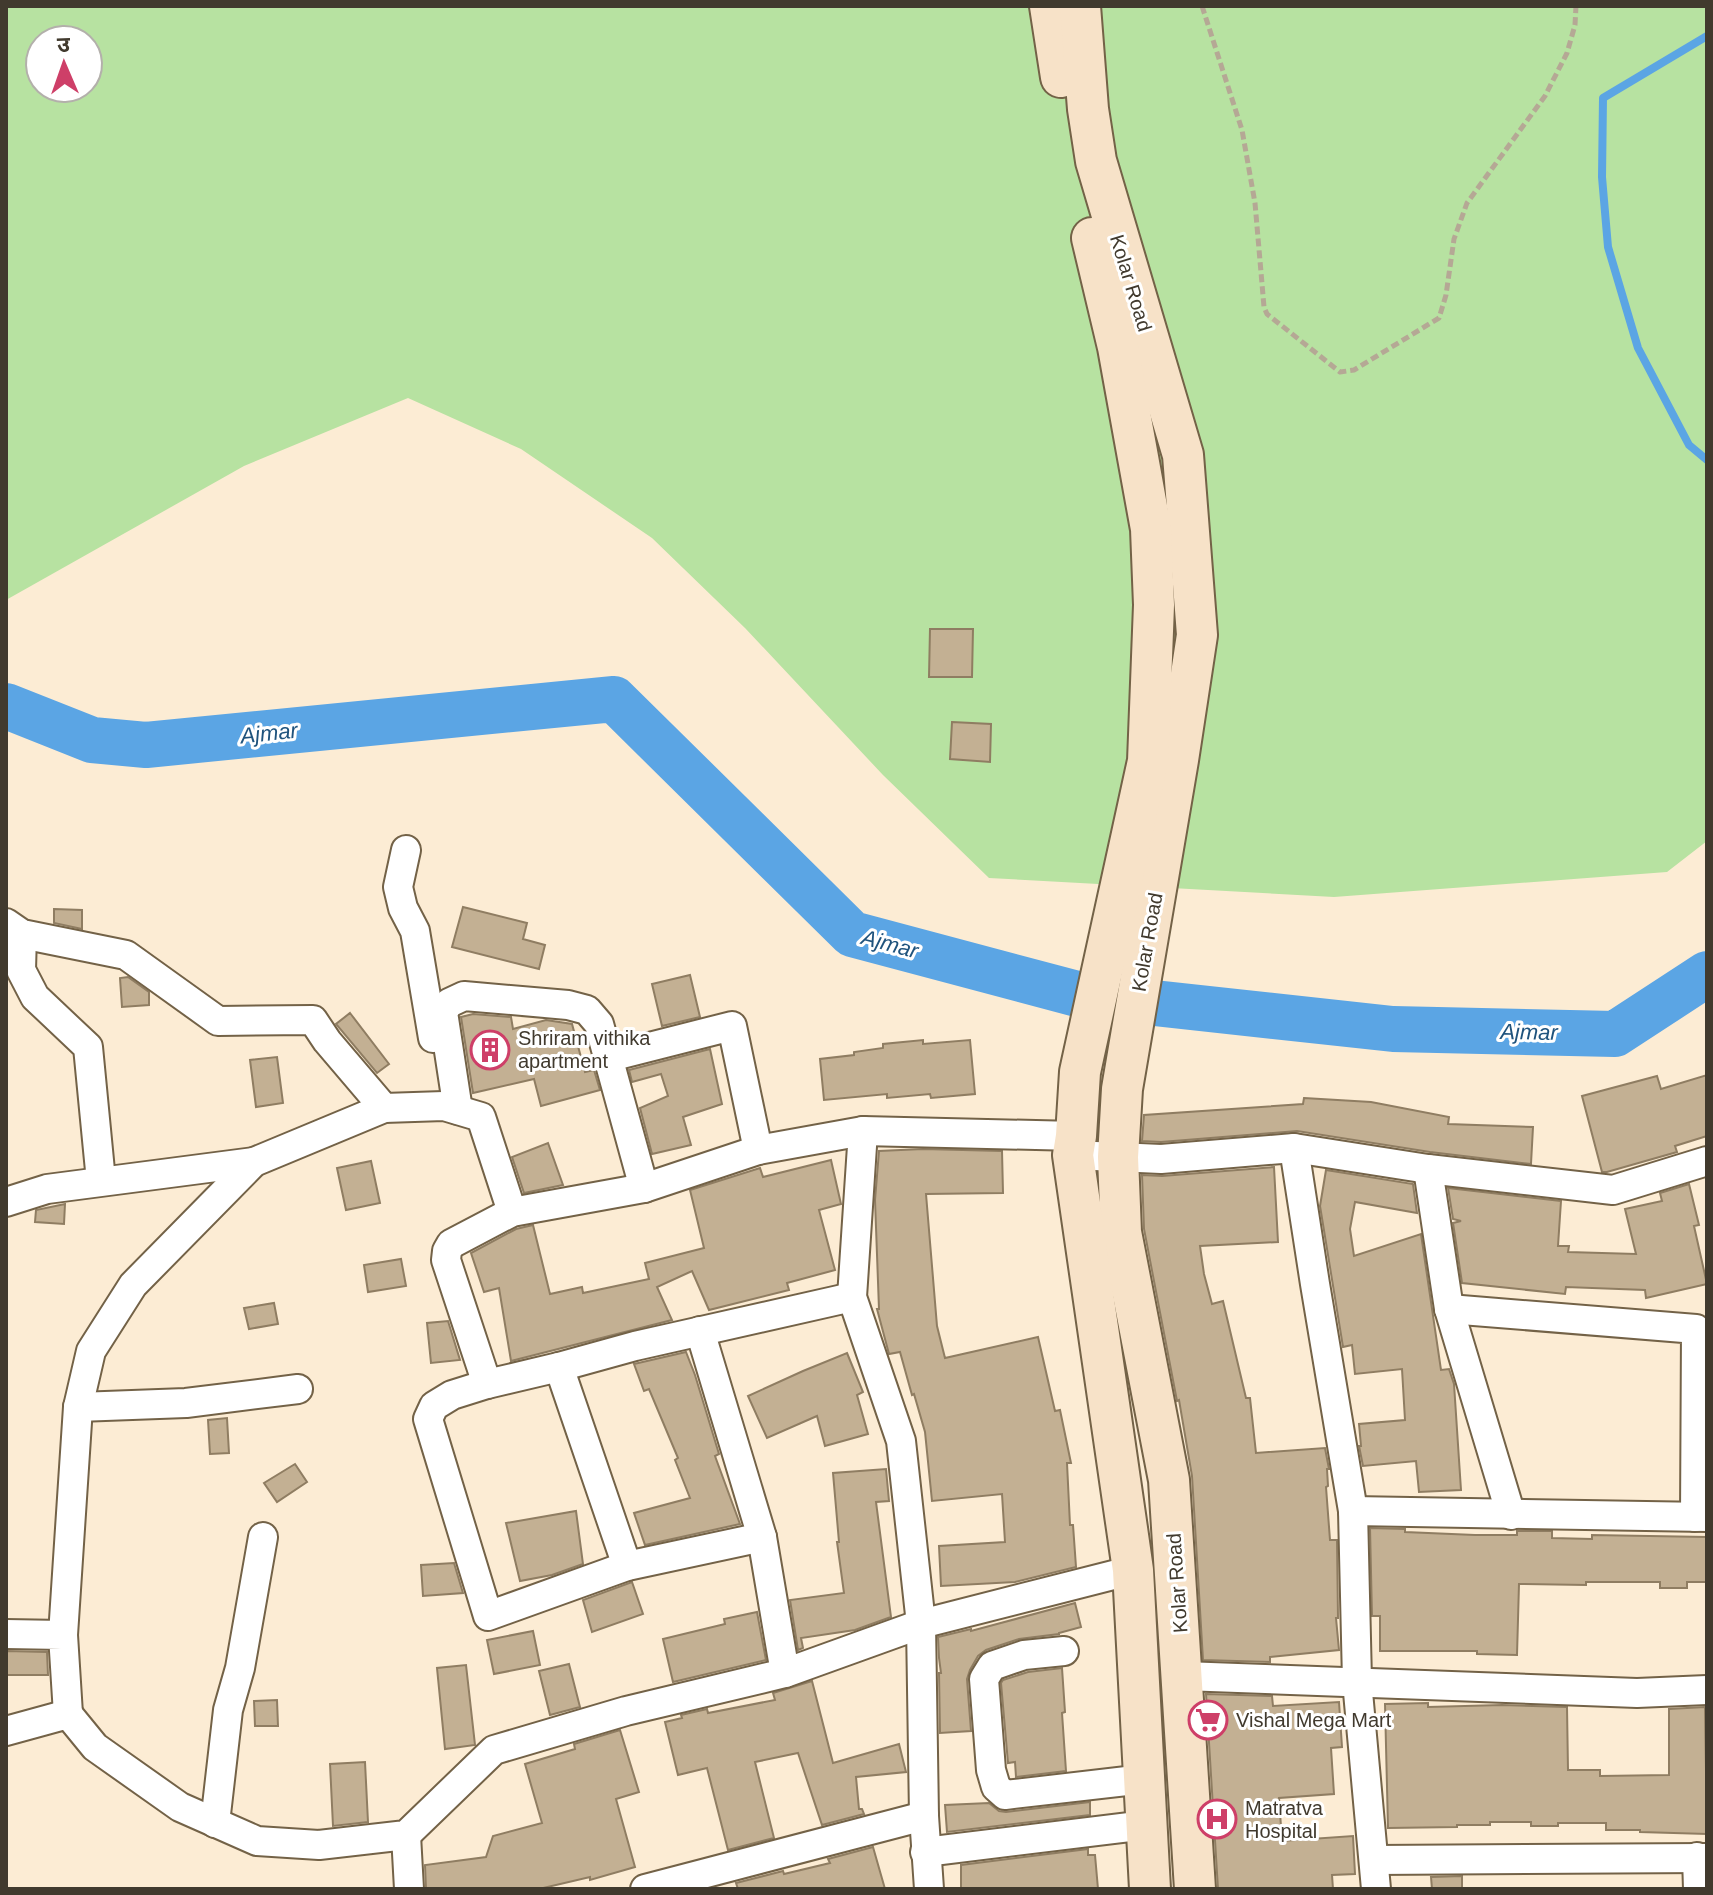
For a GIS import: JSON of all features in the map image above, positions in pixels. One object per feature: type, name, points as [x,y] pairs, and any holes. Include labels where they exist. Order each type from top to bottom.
[{"type":"main road","name":"Kolar Road","points":[[1050,6],[1078,182],[1118,347],[1151,529],[1154,605],[1151,711],[1163,761],[1122,1089],[1118,1157],[1121,1232],[1169,1480],[1195,1889]]},
{"type":"main road","name":"Kolar Road","points":[[1080,6],[1088,109],[1096,161],[1183,455],[1197,635],[1080,1072],[1075,1146],[1133,1570],[1150,1889]]},
{"type":"street","points":[[406,850],[398,887],[403,908],[415,931],[451,1108]]},
{"type":"street","points":[[101,1181],[88,1047],[35,997],[21,970],[14,928],[126,955],[218,1021],[313,1020],[384,1108]]},
{"type":"street","points":[[451,1108],[443,1012],[449,1003],[464,996],[568,1005],[587,1010],[599,1024],[610,1057],[644,1188]]},
{"type":"street","points":[[610,1057],[732,1026],[758,1150]]},
{"type":"street","points":[[6,1202],[47,1189],[254,1162],[384,1108],[451,1108],[481,1117],[512,1212]]},
{"type":"street","points":[[863,1131],[852,1297],[901,1441],[921,1624],[925,1852],[929,1889]]},
{"type":"street","points":[[487,1384],[446,1260],[451,1244],[512,1212],[644,1188],[758,1150],[863,1131],[1075,1146],[1118,1157],[1161,1159],[1294,1148],[1428,1169],[1613,1190],[1707,1161]]},
{"type":"street","points":[[1294,1148],[1353,1511],[1357,1681],[1376,1889]]},
{"type":"street","points":[[254,1162],[133,1285],[91,1351],[78,1407],[63,1635],[68,1714],[95,1747],[180,1807],[257,1841],[319,1845],[406,1835],[494,1750],[626,1711],[785,1673],[921,1624],[1133,1570]]},
{"type":"street","points":[[1428,1169],[1449,1309],[1511,1515]]},
{"type":"street","points":[[762,1537],[627,1566],[488,1616],[428,1419],[434,1406],[452,1395],[487,1384],[635,1346],[852,1297]]},
{"type":"street","points":[[1353,1511],[1701,1517],[1696,1329],[1449,1309]]},
{"type":"street","points":[[700,1331],[762,1537],[785,1673]]},
{"type":"street","points":[[559,1367],[627,1566]]},
{"type":"street","points":[[78,1407],[186,1403],[298,1389]]},
{"type":"street","points":[[215,1823],[228,1710],[240,1668],[263,1537]]},
{"type":"street","points":[[6,1634],[63,1635]]},
{"type":"street","points":[[1064,1651],[1024,1655],[992,1666],[984,1679],[991,1770],[996,1787],[1005,1795],[1144,1779]]},
{"type":"street","points":[[1183,1676],[1637,1693],[1707,1690]]},
{"type":"street","points":[[6,1731],[68,1714]]},
{"type":"street","points":[[645,1889],[924,1816]]},
{"type":"street","points":[[925,1852],[1146,1825]]},
{"type":"street","points":[[406,1835],[409,1889]]},
{"type":"street","points":[[1374,1860],[1702,1858],[1698,1889]]},
{"type":"path","points":[[1202,6],[1242,130],[1255,203],[1264,307],[1267,314],[1340,372],[1354,370],[1439,318],[1446,295],[1457,227],[1467,203],[1545,96],[1567,53],[1575,25],[1576,6]]},
{"type":"green space","points":[[6,6],[1707,6],[1707,841],[1667,872],[1334,897],[989,878],[883,775],[745,628],[652,538],[521,449],[408,398],[244,466],[6,600]]},
{"type":"building","points":[[930,629],[973,629],[972,677],[929,677]]},
{"type":"building","points":[[952,722],[991,724],[990,762],[950,759]]},
{"type":"building","points":[[463,907],[527,923],[523,939],[545,945],[539,969],[452,947]]},
{"type":"building","points":[[54,909],[82,910],[82,929],[54,923]]},
{"type":"building","points":[[690,975],[700,1017],[662,1026],[652,984]]},
{"type":"building","points":[[128,977],[149,992],[149,1005],[122,1007],[120,978]]},
{"type":"building","points":[[350,1013],[389,1064],[377,1073],[336,1024]]},
{"type":"building","points":[[473,1014],[511,1017],[513,1029],[546,1020],[572,1024],[585,1072],[594,1070],[600,1090],[541,1106],[534,1079],[473,1093],[461,1017]]},
{"type":"building","points":[[923,1040],[923,1044],[970,1040],[975,1094],[887,1098],[887,1094],[824,1100],[820,1059],[854,1055],[854,1052],[883,1048],[883,1044]]},
{"type":"building","points":[[710,1049],[722,1104],[683,1117],[691,1145],[652,1154],[640,1108],[668,1096],[661,1074],[632,1082],[629,1070]]},
{"type":"building","points":[[277,1057],[283,1103],[256,1107],[250,1060]]},
{"type":"building","points":[[1707,1075],[1707,1136],[1675,1146],[1677,1152],[1602,1172],[1582,1096],[1657,1076],[1661,1089]]},
{"type":"building","points":[[1304,1098],[1371,1102],[1449,1117],[1448,1124],[1533,1127],[1531,1164],[1297,1131],[1142,1141],[1144,1115],[1303,1104]]},
{"type":"building","points":[[548,1143],[563,1185],[524,1193],[512,1157]]},
{"type":"building","points":[[879,1151],[1002,1151],[1003,1193],[926,1194],[937,1326],[945,1358],[1038,1337],[1055,1411],[1060,1410],[1071,1463],[1067,1463],[1076,1567],[1015,1582],[941,1586],[939,1546],[1005,1542],[1002,1494],[932,1501],[925,1432],[900,1352],[889,1354],[877,1309],[875,1200]]},
{"type":"building","points":[[831,1160],[841,1204],[819,1210],[835,1270],[787,1283],[789,1290],[709,1310],[692,1271],[657,1287],[672,1320],[511,1361],[499,1288],[484,1292],[471,1253],[516,1229],[533,1225],[550,1294],[582,1287],[583,1293],[649,1279],[645,1263],[704,1248],[690,1190],[760,1168],[763,1177]]},
{"type":"building","points":[[371,1161],[380,1203],[346,1210],[337,1168]]},
{"type":"building","points":[[1274,1167],[1278,1242],[1200,1246],[1212,1304],[1223,1301],[1246,1398],[1250,1398],[1256,1453],[1325,1448],[1329,1469],[1326,1487],[1330,1540],[1337,1540],[1336,1618],[1339,1650],[1270,1657],[1270,1662],[1203,1660],[1192,1476],[1144,1229],[1142,1175]]},
{"type":"building","points":[[1326,1170],[1413,1184],[1417,1213],[1355,1202],[1350,1229],[1354,1256],[1421,1234],[1441,1370],[1449,1369],[1454,1384],[1461,1490],[1419,1492],[1416,1461],[1363,1466],[1359,1424],[1405,1420],[1402,1369],[1355,1374],[1352,1345],[1343,1347],[1320,1206]]},
{"type":"building","points":[[1689,1184],[1699,1225],[1694,1226],[1707,1284],[1646,1298],[1645,1290],[1566,1287],[1565,1294],[1462,1283],[1453,1223],[1461,1221],[1453,1219],[1448,1188],[1561,1201],[1558,1246],[1569,1246],[1568,1252],[1636,1254],[1625,1209],[1662,1201],[1660,1193]]},
{"type":"building","points":[[65,1204],[64,1224],[35,1222],[36,1210]]},
{"type":"building","points":[[401,1259],[406,1286],[368,1292],[364,1265]]},
{"type":"building","points":[[274,1303],[278,1324],[249,1329],[244,1308]]},
{"type":"building","points":[[448,1321],[460,1360],[431,1363],[427,1323]]},
{"type":"building","points":[[686,1352],[719,1454],[715,1456],[740,1524],[645,1545],[634,1513],[690,1498],[675,1460],[678,1458],[649,1389],[644,1391],[634,1364]]},
{"type":"building","points":[[847,1353],[863,1392],[857,1395],[868,1434],[825,1446],[817,1416],[767,1438],[748,1396]]},
{"type":"building","points":[[227,1418],[229,1453],[210,1454],[208,1420]]},
{"type":"building","points":[[295,1464],[307,1482],[277,1502],[264,1483]]},
{"type":"building","points":[[886,1469],[889,1501],[876,1502],[891,1617],[855,1630],[801,1638],[803,1648],[798,1650],[790,1600],[844,1593],[833,1473]]},
{"type":"building","points":[[576,1511],[583,1564],[552,1575],[520,1581],[506,1523]]},
{"type":"building","points":[[1370,1528],[1475,1535],[1552,1531],[1552,1538],[1592,1539],[1592,1535],[1707,1537],[1707,1582],[1687,1582],[1687,1588],[1660,1588],[1660,1582],[1519,1584],[1517,1655],[1477,1654],[1477,1651],[1380,1651],[1380,1616],[1372,1616]]},
{"type":"building","points":[[454,1563],[463,1593],[423,1596],[421,1565]]},
{"type":"building","points":[[632,1582],[643,1614],[592,1632],[583,1600]]},
{"type":"building","points":[[1075,1603],[1081,1627],[1059,1634],[1019,1639],[986,1650],[978,1656],[967,1679],[971,1731],[940,1733],[938,1637]]},
{"type":"building","points":[[757,1612],[766,1660],[673,1682],[663,1639],[725,1624],[724,1619]]},
{"type":"building","points":[[533,1631],[540,1665],[494,1674],[487,1640]]},
{"type":"building","points":[[6,1651],[47,1652],[48,1675],[6,1675]]},
{"type":"building","points":[[569,1664],[580,1707],[550,1715],[539,1671]]},
{"type":"building","points":[[466,1665],[475,1745],[445,1749],[437,1668]]},
{"type":"building","points":[[1062,1668],[1066,1771],[1016,1777],[1015,1762],[1008,1763],[1001,1683],[1028,1672]]},
{"type":"building","points":[[812,1681],[833,1763],[899,1744],[906,1772],[856,1777],[859,1809],[864,1814],[822,1825],[798,1753],[755,1762],[774,1838],[728,1850],[707,1768],[678,1775],[665,1722],[707,1709],[708,1713],[775,1700],[773,1693]]},
{"type":"building","points":[[1206,1694],[1272,1696],[1273,1706],[1339,1702],[1342,1747],[1331,1748],[1334,1794],[1279,1798],[1282,1841],[1353,1836],[1355,1874],[1332,1875],[1333,1889],[1218,1889]]},
{"type":"building","points":[[277,1700],[278,1726],[255,1726],[254,1701]]},
{"type":"building","points":[[1428,1703],[1428,1707],[1567,1707],[1568,1770],[1600,1770],[1600,1776],[1669,1775],[1669,1709],[1705,1707],[1707,1834],[1606,1830],[1606,1823],[1531,1826],[1531,1822],[1490,1822],[1490,1825],[1457,1827],[1388,1828],[1385,1704]]},
{"type":"building","points":[[620,1730],[639,1792],[616,1799],[635,1867],[590,1880],[590,1877],[539,1889],[426,1889],[425,1865],[486,1857],[493,1836],[542,1823],[525,1764],[575,1749],[574,1744]]},
{"type":"building","points":[[365,1762],[368,1822],[333,1826],[330,1764]]},
{"type":"building","points":[[1090,1802],[1090,1815],[947,1832],[945,1805],[989,1803],[1006,1812]]},
{"type":"building","points":[[873,1847],[885,1889],[738,1889],[736,1883],[830,1863],[828,1859]]},
{"type":"building","points":[[1088,1849],[1088,1855],[1095,1855],[1098,1889],[961,1889],[961,1865]]},
{"type":"building","points":[[1462,1876],[1462,1889],[1432,1889],[1431,1877]]},
{"type":"waterway","points":[[1707,36],[1603,98],[1602,177],[1608,247],[1638,348],[1689,445],[1707,460]]},
{"type":"waterway","name":"Ajmar","points":[[6,706],[92,740],[146,745],[614,699],[852,934],[1081,995],[1393,1029],[1615,1034],[1707,974]]},
{"type":"place","name":"Shriram vithika apartment","points":[[490,1050]]},
{"type":"place","name":"Vishal Mega Mart","points":[[1208,1720]]},
{"type":"place","name":"Matratva Hospital","points":[[1217,1819]]}]
